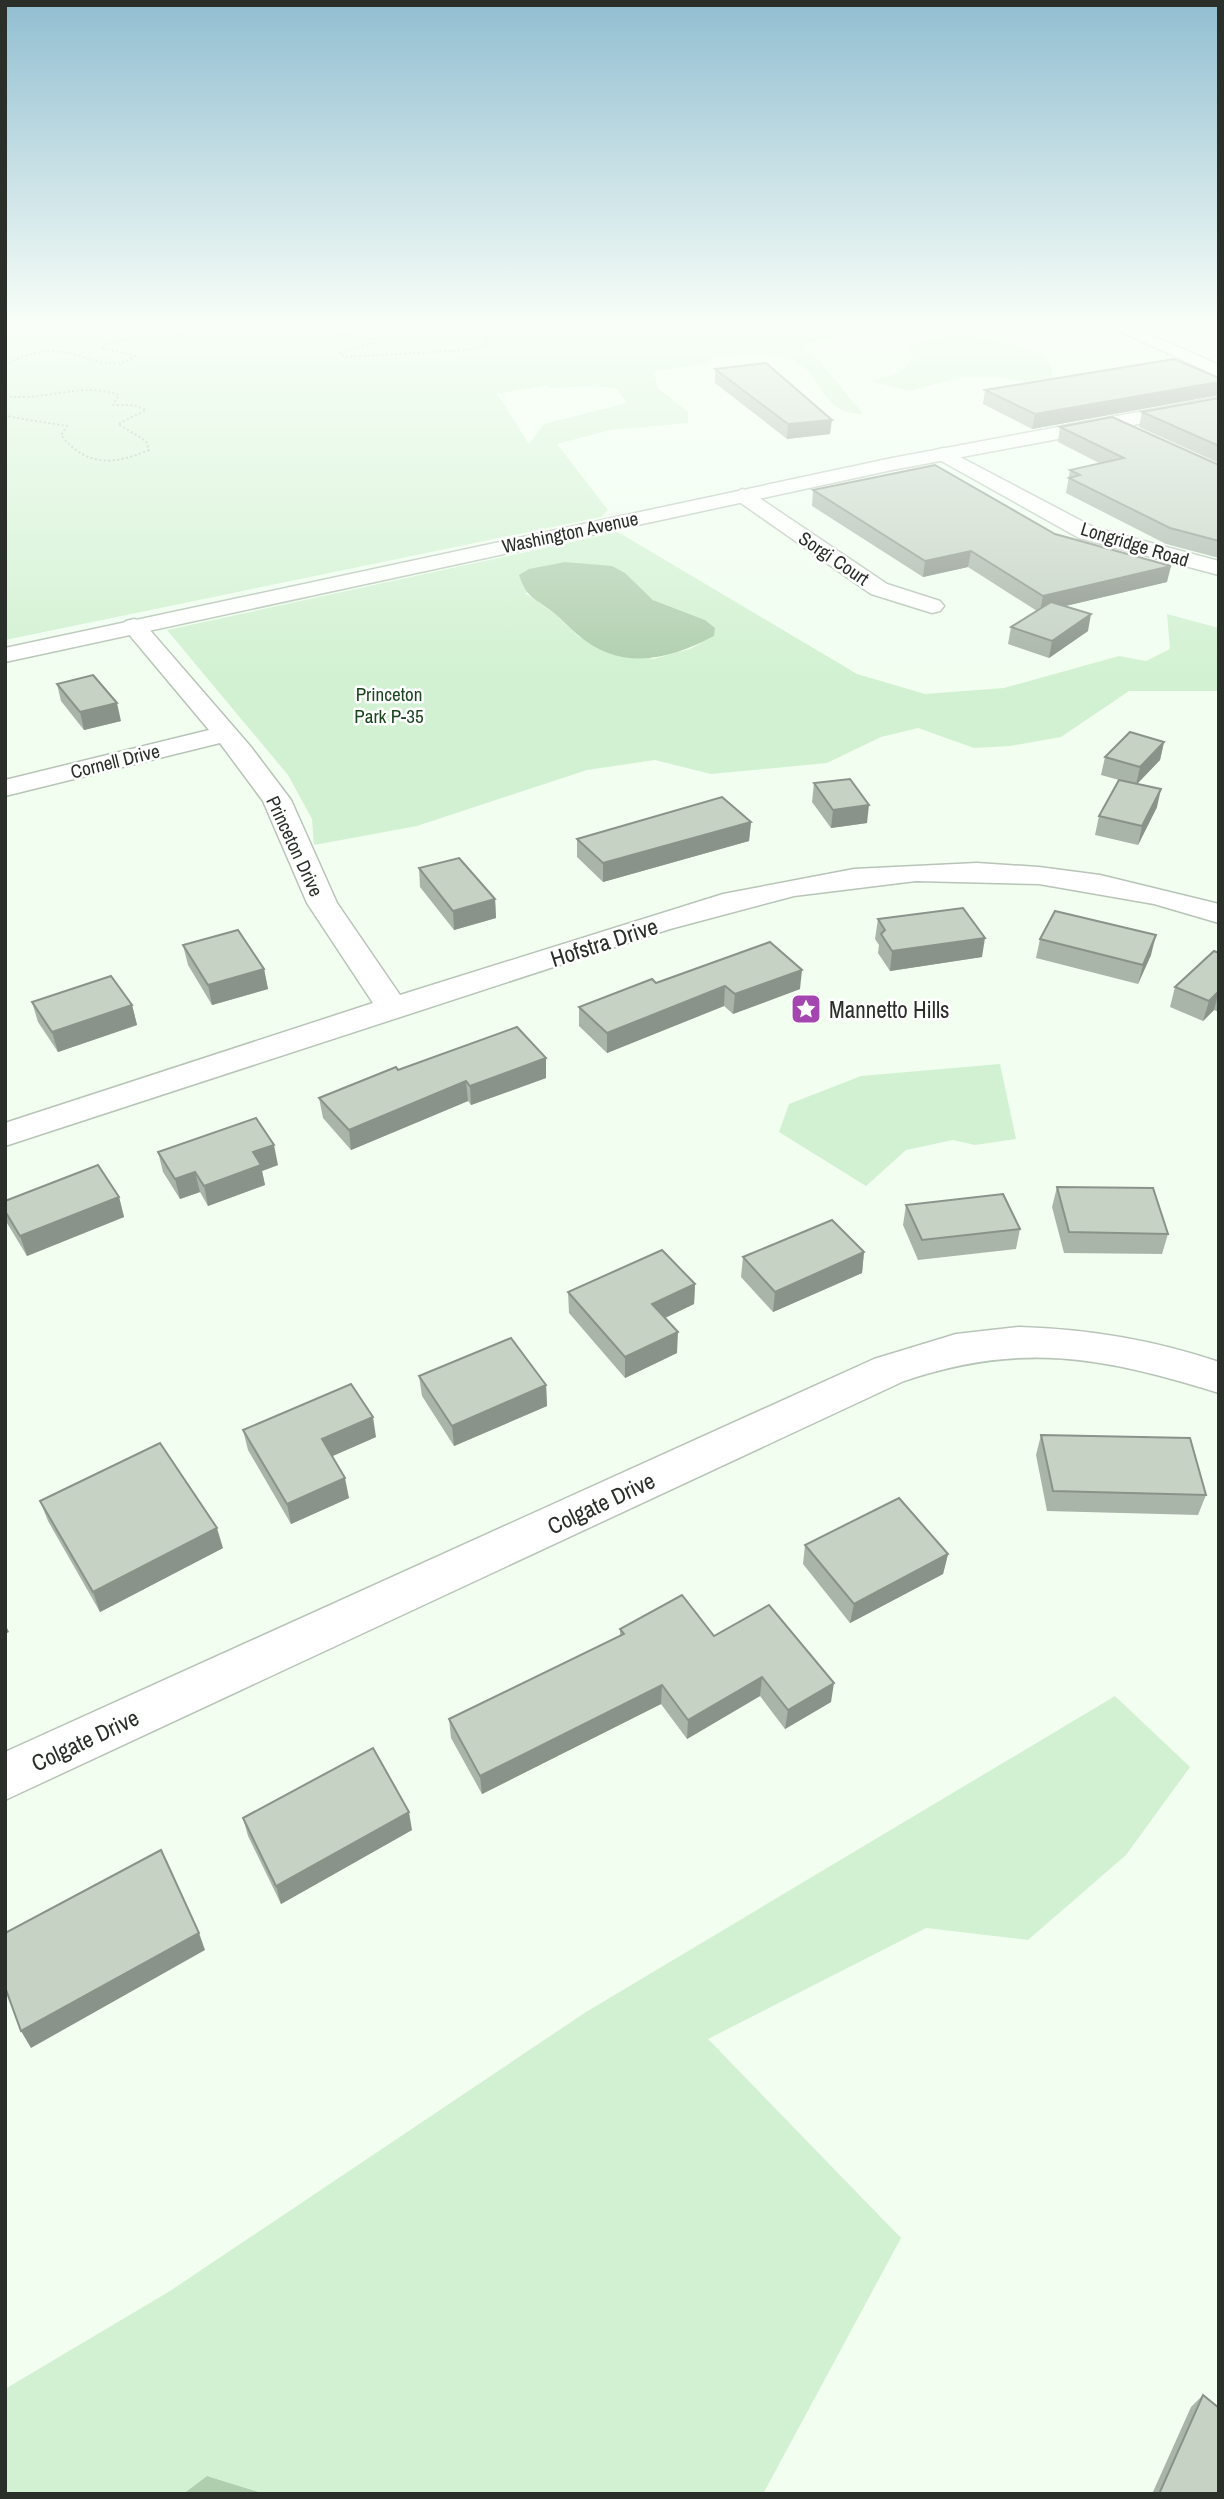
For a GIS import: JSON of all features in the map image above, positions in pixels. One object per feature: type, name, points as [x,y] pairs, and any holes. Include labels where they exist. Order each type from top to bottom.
[{"type":"street","name":"Washington Avenue","points":[[5,655],[742,495],[999,444]]},
{"type":"street","name":"Longridge Road","points":[[943,454],[1087,533],[1219,568]]},
{"type":"street","name":"Sorgi Court","points":[[742,495],[879,589],[932,606]]},
{"type":"street","name":"Princeton Drive","points":[[134,626],[277,800],[321,903],[393,1009]]},
{"type":"street","name":"Cornell Drive","points":[[5,788],[225,734]]},
{"type":"street","name":"Hofstra Drive","points":[[5,1135],[731,901],[790,886],[862,875],[948,871],[1034,876],[1133,892],[1217,911]]},
{"type":"street","name":"Colgate Drive","points":[[5,1777],[889,1370],[957,1349],[1018,1341],[1102,1347],[1219,1378]]},
{"type":"path","points":[[67,444],[71,450],[85,459],[127,460],[149,450],[147,444]]},
{"type":"green space","points":[[5,444],[558,444],[608,510],[601,517],[5,640]]},
{"type":"green space","name":"Princeton Park P-35","points":[[618,532],[857,674],[925,694],[1004,688],[1119,656],[1146,661],[1170,649],[1167,614],[1219,628],[1219,691],[1129,691],[1061,737],[1010,746],[974,748],[918,728],[881,737],[827,763],[711,774],[655,760],[587,770],[417,826],[314,845],[312,819],[288,775],[167,630]],"holes":[[[625,573],[653,600],[705,620],[714,636],[690,649],[653,659],[579,637],[554,613],[525,593]]]},
{"type":"green space","points":[[1000,1064],[1016,1139],[975,1145],[953,1140],[906,1150],[866,1186],[779,1132],[789,1104],[861,1076]]},
{"type":"green space","points":[[1115,1696],[1190,1767],[1126,1855],[1028,1940],[926,1928],[708,2039],[901,2238],[763,2494],[265,2494],[207,2476],[183,2494],[5,2494],[5,2389],[170,2291],[586,2012]]},
{"type":"shaded area","points":[[565,562],[612,566],[625,573],[653,600],[705,620],[715,628],[714,636],[680,651],[645,658],[628,658],[594,647],[532,597],[519,575],[529,569]]},
{"type":"shaded area","points":[[207,2476],[265,2494],[183,2494]]},
{"type":"building","points":[[1094,444],[1171,444],[1219,465],[1219,541],[1170,528],[1069,478],[1080,475],[1070,470],[1124,458]]},
{"type":"building","points":[[935,465],[1055,534],[1171,566],[1043,596],[971,551],[925,561],[813,490]]},
{"type":"building","points":[[1051,602],[1091,614],[1052,641],[1011,627]]},
{"type":"building","points":[[93,675],[117,703],[80,712],[57,684]]},
{"type":"building","points":[[1130,732],[1164,742],[1140,767],[1105,757]]},
{"type":"building","points":[[850,779],[869,805],[833,810],[814,783]]},
{"type":"building","points":[[1119,780],[1161,789],[1142,826],[1099,816]]},
{"type":"building","points":[[722,797],[751,822],[603,863],[577,839]]},
{"type":"building","points":[[459,858],[495,899],[453,911],[419,868]]},
{"type":"building","points":[[963,908],[985,938],[892,951],[881,934],[885,930],[878,919]]},
{"type":"building","points":[[1055,911],[1156,935],[1143,965],[1040,939]]},
{"type":"building","points":[[238,930],[264,969],[208,985],[183,945]]},
{"type":"building","points":[[770,942],[802,970],[735,994],[725,986],[607,1033],[579,1007],[652,979],[656,983]]},
{"type":"building","points":[[1214,951],[1219,953],[1219,991],[1209,1001],[1175,987]]},
{"type":"building","points":[[111,976],[132,1005],[52,1032],[32,1002]]},
{"type":"building","points":[[517,1027],[546,1058],[470,1086],[466,1081],[349,1130],[319,1098],[396,1067],[398,1070]]},
{"type":"building","points":[[256,1118],[274,1145],[253,1152],[261,1165],[204,1186],[195,1172],[175,1179],[158,1152]]},
{"type":"building","points":[[98,1165],[119,1197],[20,1236],[5,1211],[5,1201]]},
{"type":"building","points":[[1057,1187],[1153,1188],[1168,1234],[1069,1232]]},
{"type":"building","points":[[1003,1194],[1020,1229],[922,1240],[906,1205]]},
{"type":"building","points":[[832,1220],[864,1252],[775,1292],[743,1257]]},
{"type":"building","points":[[662,1250],[695,1284],[652,1304],[678,1332],[625,1357],[568,1292]]},
{"type":"building","points":[[511,1338],[546,1385],[452,1426],[419,1376]]},
{"type":"building","points":[[351,1384],[373,1417],[322,1439],[345,1478],[287,1504],[243,1430]]},
{"type":"building","points":[[1041,1435],[1190,1438],[1206,1495],[1053,1491]]},
{"type":"building","points":[[160,1443],[217,1528],[93,1592],[40,1501]]},
{"type":"building","points":[[899,1498],[948,1554],[854,1604],[805,1545]]},
{"type":"building","points":[[682,1595],[714,1636],[769,1605],[834,1683],[788,1710],[762,1677],[688,1720],[662,1685],[480,1776],[449,1719],[624,1634],[620,1629]]},
{"type":"building","points":[[373,1748],[409,1812],[276,1886],[243,1818]]},
{"type":"building","points":[[161,1850],[199,1933],[21,2031],[5,1987],[5,1933]]},
{"type":"building","points":[[1203,2395],[1219,2408],[1219,2494],[1159,2494]]},
{"type":"place","name":"Mannetto Hills","points":[[806,1009]]}]
